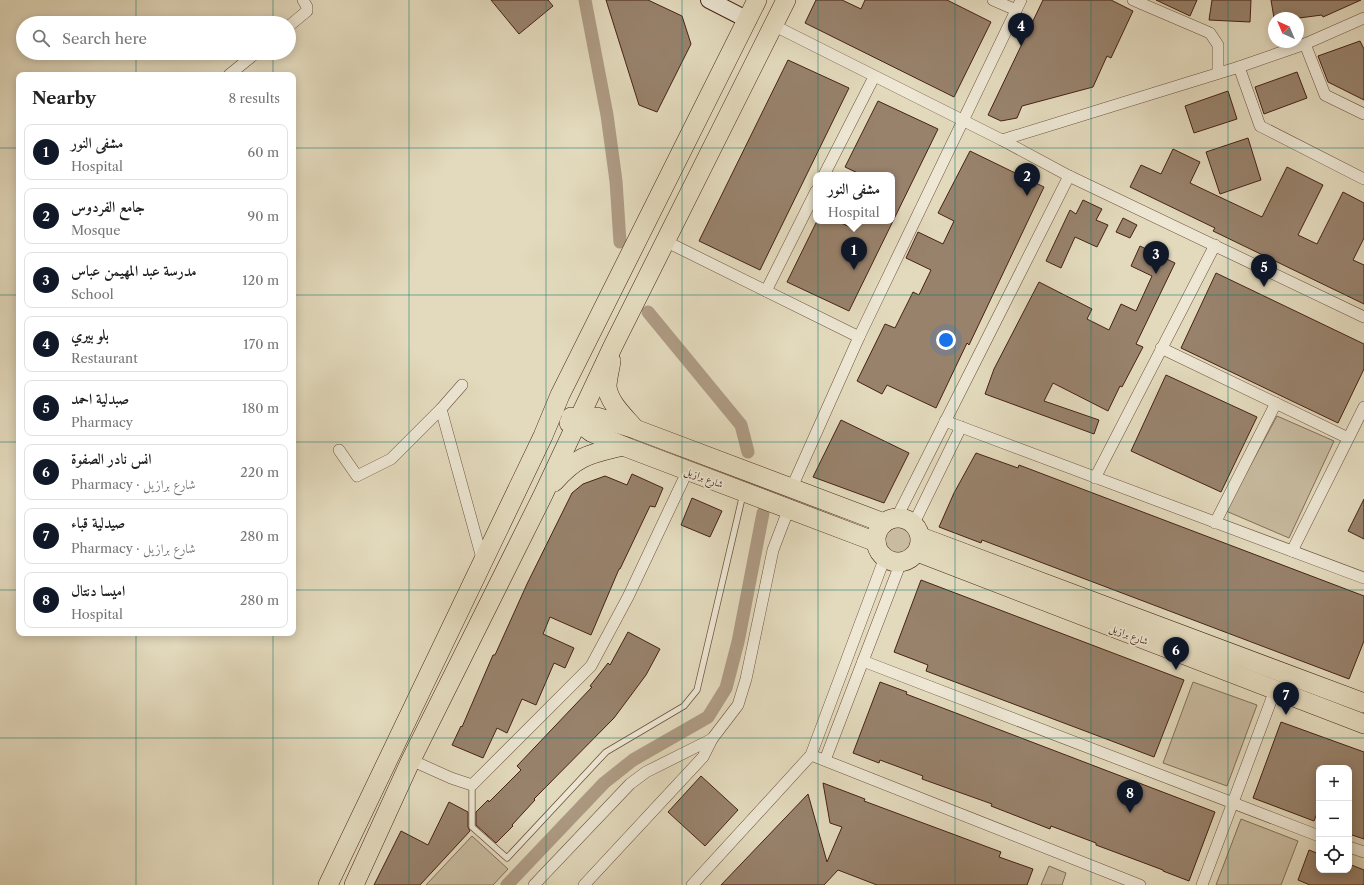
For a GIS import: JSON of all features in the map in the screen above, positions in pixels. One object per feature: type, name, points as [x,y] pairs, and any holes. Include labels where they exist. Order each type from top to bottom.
[{"type":"highway","points":[[328,885],[543,436],[560,395],[757,0]]},
{"type":"highway","points":[[354,885],[411,760],[543,495],[613,346],[786,0]]},
{"type":"highway","name":"شارع برازيل","points":[[613,346],[608,387],[618,410],[635,429],[792,487],[899,539],[1275,690],[1364,724]]},
{"type":"highway","name":"شارع برازيل","points":[[560,395],[567,413],[577,422],[590,432],[623,446],[789,508],[899,539],[1364,703]]},
{"type":"highway","points":[[543,436],[561,424],[597,417],[635,429]]},
{"type":"highway","points":[[543,495],[569,466],[585,456],[623,446]]},
{"type":"main road","points":[[709,0],[748,20]]},
{"type":"street","points":[[296,20],[307,11],[307,7],[303,0]]},
{"type":"street","points":[[993,0],[1016,10]]},
{"type":"street","points":[[792,487],[859,337],[1021,0]]},
{"type":"street","points":[[1133,0],[1210,33],[1218,45],[1218,73]]},
{"type":"street","points":[[1002,140],[1239,67],[1305,44],[1364,18]]},
{"type":"street","points":[[773,25],[962,122],[1002,140],[1069,176],[1364,317]]},
{"type":"street","points":[[1305,44],[1325,95],[1364,114]]},
{"type":"street","points":[[233,72],[247,60]]},
{"type":"street","points":[[1239,67],[1260,126],[1364,178]]},
{"type":"street","points":[[826,172],[874,77]]},
{"type":"street","points":[[692,885],[810,755],[899,539],[945,421],[1069,176]]},
{"type":"street","points":[[766,291],[813,197]]},
{"type":"street","points":[[665,241],[859,337]]},
{"type":"street","points":[[1095,478],[1214,244]]},
{"type":"street","points":[[1161,348],[1348,438]]},
{"type":"street","points":[[339,450],[357,476],[391,458],[462,386]]},
{"type":"street","points":[[1215,523],[1276,403]]},
{"type":"street","points":[[1292,551],[1364,407]]},
{"type":"street","points":[[441,409],[483,562]]},
{"type":"street","points":[[945,421],[1364,578]]},
{"type":"street","points":[[825,760],[863,661],[899,539],[961,427]]},
{"type":"street","points":[[411,760],[451,778],[472,785],[591,666],[628,597],[688,470]]},
{"type":"street","points":[[584,885],[703,757],[712,739],[738,705],[746,679],[773,550],[789,508]]},
{"type":"street","points":[[863,661],[1316,835]]},
{"type":"street","points":[[1202,885],[1234,803],[1275,690]]},
{"type":"street","points":[[534,885],[630,784],[646,772],[712,739]]},
{"type":"street","points":[[810,755],[1140,885]]},
{"type":"street","points":[[1352,848],[1364,852]]},
{"type":"lane","points":[[472,785],[472,827],[507,858],[606,752],[684,706],[696,690],[744,492]]},
{"type":"shaded area","points":[[1277,416],[1334,441],[1289,538],[1226,511]]},
{"type":"shaded area","points":[[898,527],[907,531],[911,540],[907,549],[898,553],[889,549],[885,540],[889,531]]},
{"type":"shaded area","points":[[1193,682],[1257,705],[1227,786],[1163,763]]},
{"type":"shaded area","points":[[1241,819],[1298,841],[1281,885],[1216,885]]},
{"type":"shaded area","points":[[472,836],[508,869],[493,885],[426,885]]},
{"type":"shaded area","points":[[1049,866],[1066,873],[1062,885],[1041,885]]},
{"type":"building","points":[[491,0],[548,0],[553,6],[519,34]]},
{"type":"building","points":[[606,0],[648,0],[682,16],[691,44],[657,112],[639,105]]},
{"type":"building","points":[[816,0],[842,0],[861,9],[865,0],[947,0],[991,22],[954,97],[805,23]]},
{"type":"building","points":[[1043,0],[1111,0],[1133,11],[1111,58],[1107,56],[1093,87],[1022,106],[1017,118],[1001,121],[988,115]]},
{"type":"building","points":[[1156,0],[1197,0],[1190,16]]},
{"type":"building","points":[[1212,0],[1251,0],[1250,22],[1209,20]]},
{"type":"building","points":[[1271,0],[1361,0],[1323,17],[1322,15],[1304,17],[1304,12],[1273,12]]},
{"type":"building","points":[[1360,41],[1364,49],[1364,100],[1328,82],[1318,56]]},
{"type":"building","points":[[788,60],[849,88],[760,270],[699,241]]},
{"type":"building","points":[[1297,72],[1307,98],[1264,114],[1255,87]]},
{"type":"building","points":[[1228,91],[1237,119],[1194,133],[1185,106]]},
{"type":"building","points":[[878,101],[938,129],[895,217],[895,172],[856,172],[845,167]]},
{"type":"building","points":[[1248,138],[1261,180],[1220,194],[1206,152]]},
{"type":"building","points":[[1173,149],[1200,162],[1190,183],[1262,217],[1287,167],[1323,185],[1298,235],[1317,244],[1343,192],[1364,203],[1364,238],[1353,260],[1364,265],[1364,304],[1213,231],[1215,228],[1130,187],[1141,165],[1161,174]]},
{"type":"building","points":[[970,151],[1044,187],[969,345],[967,343],[936,408],[887,385],[882,394],[857,381],[885,324],[895,328],[913,292],[919,295],[931,270],[906,258],[918,232],[943,244],[954,221],[938,213]]},
{"type":"building","points":[[1083,200],[1102,209],[1096,220],[1108,225],[1097,247],[1075,237],[1061,268],[1046,261],[1070,210],[1076,214]]},
{"type":"building","points":[[1123,218],[1137,225],[1130,238],[1116,232]]},
{"type":"building","points":[[816,224],[843,224],[856,230],[859,224],[892,224],[849,311],[787,282]]},
{"type":"building","points":[[1140,246],[1175,263],[1136,344],[1143,347],[1122,387],[1120,386],[1108,411],[1053,383],[1044,401],[1099,420],[1094,434],[985,394],[994,369],[1039,282],[1092,309],[1087,319],[1109,330],[1121,304],[1136,311],[1152,276],[1131,266]]},
{"type":"building","points":[[1216,273],[1364,344],[1364,369],[1338,423],[1181,348]]},
{"type":"building","points":[[1166,375],[1257,417],[1221,492],[1131,451]]},
{"type":"building","points":[[841,420],[909,453],[884,503],[813,477]]},
{"type":"building","points":[[976,453],[1018,468],[1019,465],[1364,596],[1364,641],[1349,679],[982,540],[981,543],[939,527],[954,493]]},
{"type":"building","points":[[632,474],[663,488],[655,507],[650,506],[619,569],[591,635],[550,617],[543,634],[574,648],[565,668],[554,663],[536,705],[522,699],[507,733],[497,728],[483,758],[452,745],[461,726],[462,727],[493,655],[495,655],[527,584],[572,493],[583,484],[605,476],[627,485]]},
{"type":"building","points":[[692,498],[722,511],[710,537],[681,525]]},
{"type":"building","points":[[1364,499],[1364,539],[1348,531]]},
{"type":"building","points":[[921,580],[1184,680],[1154,757],[926,671],[928,665],[894,652]]},
{"type":"building","points":[[628,632],[660,649],[646,675],[614,718],[534,799],[535,800],[512,825],[513,826],[496,843],[476,825],[476,812],[488,800],[489,802],[521,770],[517,766],[592,687],[590,686],[608,663],[610,665]]},
{"type":"building","points":[[880,682],[907,692],[906,694],[1215,812],[1189,881],[1096,845],[1096,843],[1051,826],[1050,829],[991,806],[992,804],[922,779],[923,776],[880,760],[879,763],[853,753]]},
{"type":"building","points":[[1281,722],[1364,752],[1364,839],[1352,835],[1352,765],[1316,765],[1316,816],[1314,821],[1253,798]]},
{"type":"building","points":[[701,776],[738,810],[705,846],[668,812]]},
{"type":"building","points":[[823,783],[865,799],[864,801],[1001,852],[999,857],[1033,869],[1027,885],[877,885],[838,870],[824,885],[721,885],[808,794],[827,862],[842,827],[830,823]]},
{"type":"building","points":[[449,802],[468,812],[468,827],[470,831],[420,885],[374,885],[401,831],[428,845]]},
{"type":"building","points":[[1309,850],[1316,853],[1316,873],[1352,873],[1352,865],[1364,870],[1364,885],[1310,885],[1298,880]]},
{"type":"waterway","points":[[585,0],[607,115],[616,181],[620,242]]},
{"type":"waterway","points":[[648,312],[741,425],[748,452]]},
{"type":"waterway","points":[[507,885],[604,783],[633,760],[708,717],[726,688],[738,642],[763,513]]},
{"type":"place","name":"بلو بيري","points":[[1021,46]]},
{"type":"place","name":"جامع الفردوس","points":[[1027,196]]},
{"type":"place","name":"مشفى النور","points":[[854,270]]},
{"type":"place","name":"مدرسة عبد المهيمن عباس","points":[[1156,274]]},
{"type":"place","name":"صبدلية احمد","points":[[1264,287]]},
{"type":"place","name":"انس نادر الصفوة","points":[[1176,670]]},
{"type":"place","name":"صيدلية قباء","points":[[1286,715]]},
{"type":"place","name":"اميسا دنتال","points":[[1130,813]]}]
